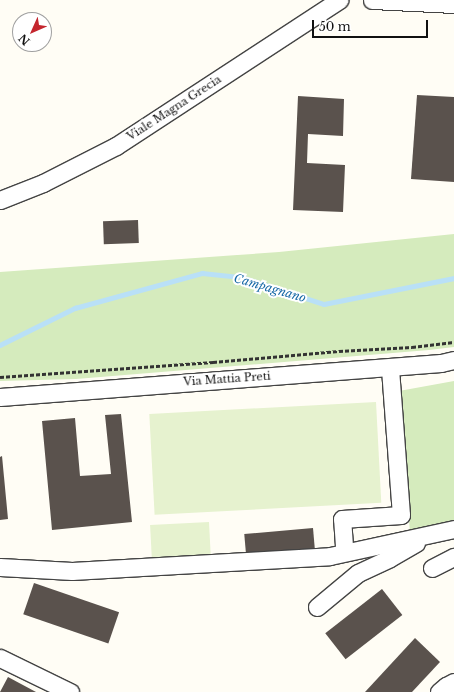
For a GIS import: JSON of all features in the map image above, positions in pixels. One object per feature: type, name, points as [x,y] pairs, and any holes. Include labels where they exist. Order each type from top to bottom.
[{"type":"street","name":"Viale Magna Grecia","points":[[0,200],[43,183],[116,146],[339,0]]},
{"type":"street","points":[[372,0],[454,4]]},
{"type":"street","name":"Via Mattia Preti","points":[[0,397],[390,367],[454,360]]},
{"type":"street","points":[[344,546],[342,519],[401,515],[390,367]]},
{"type":"street","points":[[0,567],[72,571],[330,556],[454,529]]},
{"type":"street","points":[[317,607],[358,573],[390,558],[430,535]]},
{"type":"street","points":[[432,568],[454,557]]},
{"type":"street","points":[[0,658],[70,692]]},
{"type":"street","points":[[439,692],[454,682]]},
{"type":"path","points":[[0,377],[213,362],[339,351],[412,347],[454,342]]},
{"type":"green space","points":[[454,234],[454,347],[76,379],[0,381],[0,272],[279,252]]},
{"type":"green space","points":[[454,381],[454,522],[410,533],[399,391]]},
{"type":"green space","points":[[376,402],[381,503],[155,515],[149,414]]},
{"type":"green space","points":[[209,522],[211,558],[152,561],[150,525]]},
{"type":"building","points":[[417,95],[454,97],[454,182],[411,179]]},
{"type":"building","points":[[298,96],[344,99],[343,136],[308,134],[307,163],[345,165],[343,212],[293,210]]},
{"type":"building","points":[[138,220],[139,243],[104,244],[103,221]]},
{"type":"building","points":[[121,414],[132,522],[52,530],[42,421],[75,418],[80,476],[111,474],[105,415]]},
{"type":"building","points":[[2,456],[8,519],[0,520],[0,457]]},
{"type":"building","points":[[313,528],[315,552],[246,558],[244,534]]},
{"type":"building","points":[[34,583],[119,612],[108,644],[23,614]]},
{"type":"building","points":[[382,589],[402,615],[346,659],[325,633]]},
{"type":"building","points":[[415,638],[440,662],[412,692],[365,692]]},
{"type":"building","points":[[8,677],[36,692],[0,692]]},
{"type":"waterway","name":"Campagnano","points":[[0,345],[75,308],[202,273],[241,277],[324,304],[454,278]]}]
